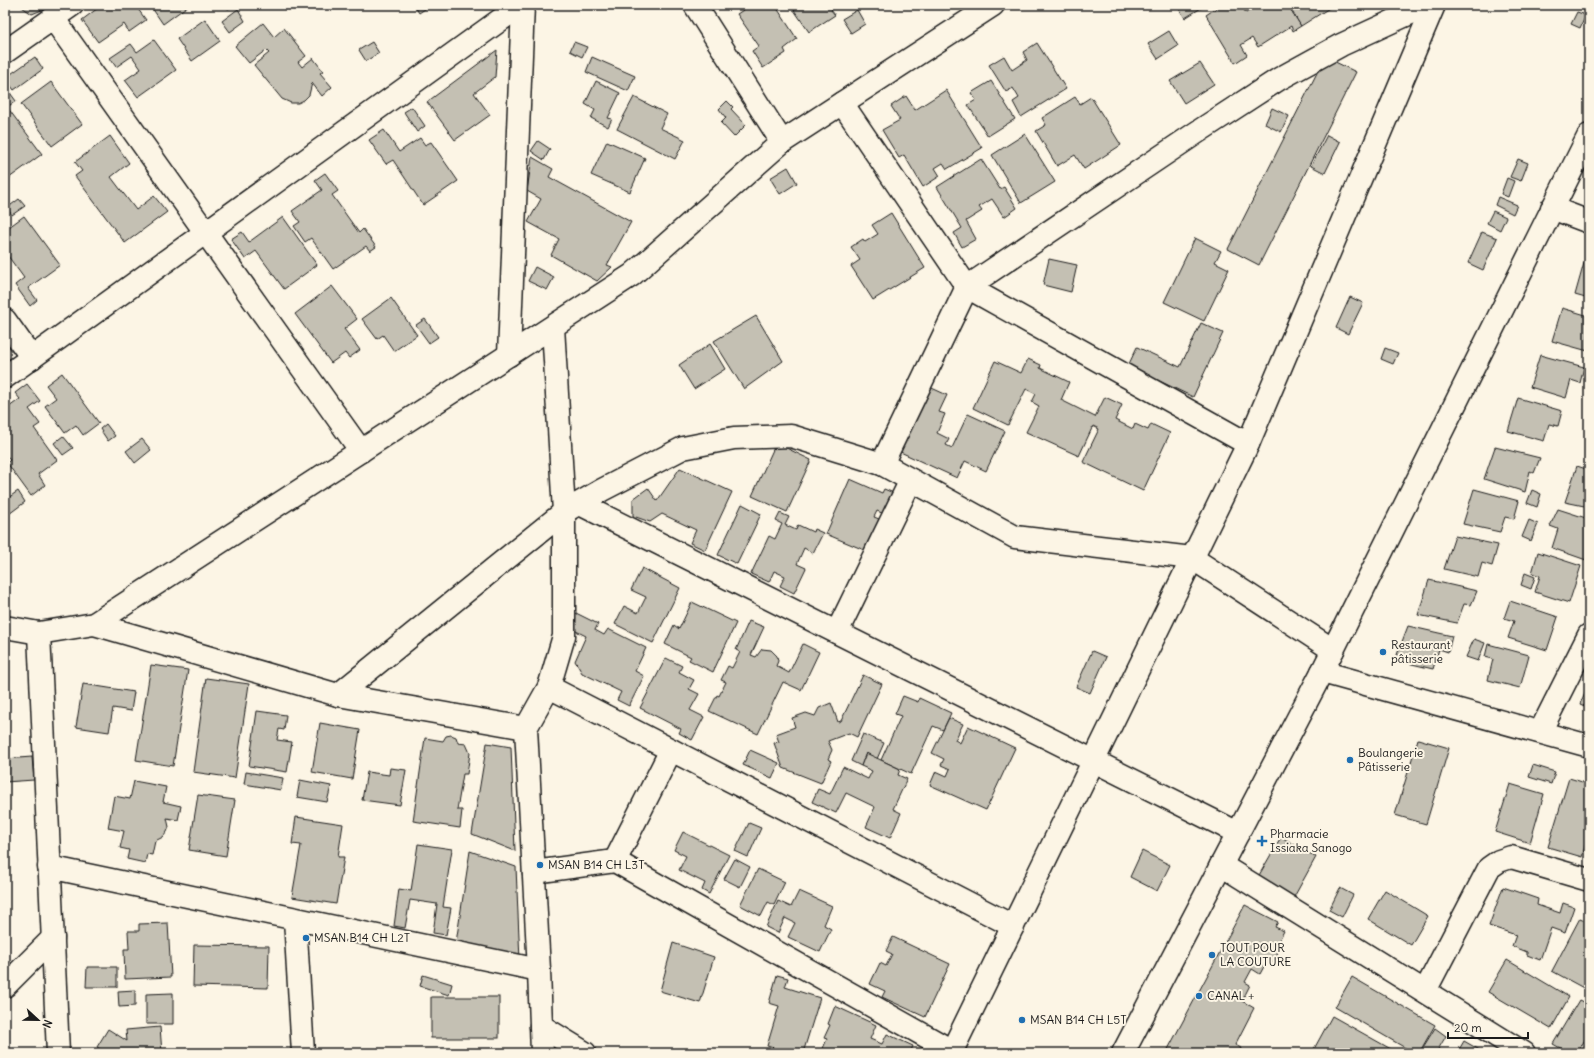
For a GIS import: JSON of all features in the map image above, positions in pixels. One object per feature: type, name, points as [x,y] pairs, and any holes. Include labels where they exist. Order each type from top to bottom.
[{"type":"street","points":[[5,52],[72,5]]},
{"type":"street","points":[[5,377],[522,5]]},
{"type":"street","points":[[509,355],[522,5]]},
{"type":"street","points":[[695,5],[782,142]]},
{"type":"street","points":[[5,627],[39,634],[94,624],[632,275],[782,142],[993,5]]},
{"type":"street","points":[[882,464],[967,287],[1279,79],[1341,45],[1428,5]]},
{"type":"street","points":[[534,872],[614,861],[951,1052],[1248,444],[1434,5]]},
{"type":"street","points":[[53,18],[361,451]]},
{"type":"street","points":[[842,103],[967,287],[1248,444]]},
{"type":"street","points":[[1126,1052],[1221,865],[1322,672],[1589,134]]},
{"type":"street","points":[[1552,208],[1589,222]]},
{"type":"street","points":[[5,320],[32,358]]},
{"type":"street","points":[[542,1053],[540,970],[526,728],[549,687],[564,636],[572,508],[553,327]]},
{"type":"street","points":[[338,695],[572,508],[602,490],[683,448],[734,438],[792,436],[882,464],[1015,537],[1192,558],[1333,650]]},
{"type":"street","points":[[836,632],[911,480]]},
{"type":"street","points":[[572,508],[836,632],[1238,833]]},
{"type":"street","points":[[94,624],[338,695],[526,728]]},
{"type":"street","points":[[39,634],[58,1053]]},
{"type":"street","points":[[1540,732],[1589,635]]},
{"type":"street","points":[[1322,672],[1589,746]]},
{"type":"street","points":[[549,687],[1013,926]]},
{"type":"street","points":[[614,861],[671,750]]},
{"type":"street","points":[[1425,992],[1489,868],[1498,861],[1511,857],[1589,880]]},
{"type":"street","points":[[1221,865],[1524,1053]]},
{"type":"street","points":[[49,867],[540,970]]},
{"type":"street","points":[[295,919],[303,1053]]},
{"type":"street","points":[[5,986],[53,938]]},
{"type":"street","points":[[541,1026],[585,1053]]},
{"type":"building","points":[[19,5],[54,5],[32,14]]},
{"type":"building","points":[[102,5],[135,5],[146,20],[129,32],[124,24],[98,42],[82,20]]},
{"type":"building","points":[[150,5],[189,5],[163,24]]},
{"type":"building","points":[[225,5],[234,5],[228,9]]},
{"type":"building","points":[[414,5],[431,5],[419,13]]},
{"type":"building","points":[[751,5],[761,5],[763,8],[769,5],[775,5],[797,39],[784,49],[786,53],[763,68],[752,51],[759,46],[737,14]]},
{"type":"building","points":[[801,5],[837,6],[831,10],[835,15],[809,32],[794,10]]},
{"type":"building","points":[[1185,5],[1206,5],[1185,18],[1179,9]]},
{"type":"building","points":[[1221,5],[1241,5],[1246,13],[1254,8],[1252,5],[1288,5],[1301,26],[1293,31],[1291,26],[1258,47],[1252,38],[1241,45],[1247,55],[1235,63],[1206,15]]},
{"type":"building","points":[[1288,5],[1334,5],[1301,26]]},
{"type":"building","points":[[238,9],[245,21],[230,32],[222,21]]},
{"type":"building","points":[[857,10],[865,24],[851,33],[842,19]]},
{"type":"building","points":[[1577,12],[1586,15],[1580,28],[1571,24]]},
{"type":"building","points":[[205,19],[220,41],[192,61],[177,39]]},
{"type":"building","points":[[263,23],[274,37],[284,28],[306,56],[298,62],[302,67],[313,58],[323,71],[320,73],[332,87],[322,96],[312,83],[309,95],[304,100],[298,103],[291,103],[282,99],[254,65],[269,53],[266,50],[249,63],[235,46]]},
{"type":"building","points":[[1169,31],[1178,46],[1158,59],[1148,44]]},
{"type":"building","points":[[154,40],[176,70],[138,97],[125,80],[141,69],[132,56],[116,67],[110,58],[131,44],[137,52]]},
{"type":"building","points":[[372,42],[379,53],[366,61],[359,50]]},
{"type":"building","points":[[574,42],[587,47],[582,57],[570,51]]},
{"type":"building","points":[[1037,43],[1066,89],[1021,117],[1013,102],[1019,98],[1013,88],[1006,92],[989,65],[1004,56],[1012,70],[1027,60],[1023,52]]},
{"type":"building","points":[[497,50],[495,77],[474,93],[490,115],[455,140],[427,102]]},
{"type":"building","points":[[35,57],[43,69],[14,90],[5,78]]},
{"type":"building","points":[[592,57],[635,76],[628,91],[586,72]]},
{"type":"building","points":[[1325,57],[1356,72],[1259,265],[1228,249]]},
{"type":"building","points":[[1200,63],[1214,84],[1184,103],[1170,81]]},
{"type":"building","points":[[596,81],[620,93],[608,118],[612,119],[608,127],[591,118],[595,110],[585,104]]},
{"type":"building","points":[[991,81],[1015,119],[988,136],[968,105],[976,100],[971,93]]},
{"type":"building","points":[[51,82],[82,124],[52,146],[21,104]]},
{"type":"building","points":[[5,86],[16,101],[7,107],[42,154],[5,181]]},
{"type":"building","points":[[946,90],[982,148],[947,169],[943,163],[935,168],[940,176],[923,187],[904,155],[899,158],[882,130],[900,120],[891,106],[906,96],[915,110]]},
{"type":"building","points":[[634,97],[667,114],[660,128],[685,140],[675,159],[617,129]]},
{"type":"building","points":[[1075,97],[1080,104],[1091,97],[1121,145],[1084,169],[1075,155],[1057,166],[1036,131],[1046,125],[1042,118]]},
{"type":"building","points":[[727,101],[733,107],[731,109],[746,125],[734,137],[721,123],[726,118],[719,109]]},
{"type":"building","points":[[412,107],[425,126],[417,132],[404,112]]},
{"type":"building","points":[[1272,108],[1289,116],[1281,132],[1265,124]]},
{"type":"building","points":[[384,130],[399,152],[420,138],[425,145],[431,142],[458,181],[423,205],[393,160],[386,164],[369,140]]},
{"type":"building","points":[[1025,134],[1055,182],[1021,203],[992,155]]},
{"type":"building","points":[[1327,135],[1340,142],[1325,173],[1311,166]]},
{"type":"building","points":[[110,136],[129,163],[111,177],[136,210],[154,196],[167,212],[125,243],[75,176],[82,171],[75,162]]},
{"type":"building","points":[[538,141],[550,149],[544,160],[531,151]]},
{"type":"building","points":[[607,141],[645,158],[630,192],[591,175]]},
{"type":"building","points":[[532,157],[553,169],[549,177],[631,222],[607,265],[612,267],[597,281],[551,255],[559,239],[528,222],[541,199],[527,191]]},
{"type":"building","points":[[981,159],[1000,189],[1004,187],[1017,208],[1004,217],[992,199],[979,207],[982,211],[966,221],[976,239],[962,247],[954,233],[962,228],[937,187]]},
{"type":"building","points":[[1518,159],[1528,163],[1521,181],[1510,177]]},
{"type":"building","points":[[788,167],[797,183],[780,194],[770,178]]},
{"type":"building","points":[[325,173],[338,191],[332,195],[359,233],[363,229],[376,247],[370,251],[366,246],[333,269],[311,238],[305,242],[294,226],[300,222],[292,211],[322,190],[315,180]]},
{"type":"building","points":[[1507,178],[1514,181],[1508,197],[1501,194]]},
{"type":"building","points":[[1498,197],[1517,205],[1513,214],[1495,205]]},
{"type":"building","points":[[19,199],[25,206],[12,215],[7,208]]},
{"type":"building","points":[[1493,211],[1506,217],[1500,230],[1487,223]]},
{"type":"building","points":[[891,213],[925,268],[873,300],[851,266],[860,260],[851,247],[863,239],[865,242],[878,234],[872,225]]},
{"type":"building","points":[[24,216],[60,265],[28,288],[37,300],[30,306],[15,285],[24,278],[5,252],[5,230]]},
{"type":"building","points":[[283,217],[317,265],[284,289],[256,251],[245,259],[231,239],[242,232],[249,242]]},
{"type":"building","points":[[1482,232],[1497,238],[1483,270],[1468,263]]},
{"type":"building","points":[[1195,238],[1221,251],[1215,262],[1229,269],[1204,321],[1164,302]]},
{"type":"building","points":[[1049,259],[1077,265],[1071,292],[1043,285]]},
{"type":"building","points":[[1584,263],[1589,264],[1589,299],[1575,295]]},
{"type":"building","points":[[535,267],[554,277],[547,290],[528,281]]},
{"type":"building","points":[[332,286],[357,319],[344,329],[360,350],[349,358],[345,353],[331,363],[295,314]]},
{"type":"building","points":[[1350,297],[1363,303],[1348,334],[1336,328]]},
{"type":"building","points":[[391,298],[417,335],[394,351],[383,335],[377,339],[362,319]]},
{"type":"building","points":[[1562,308],[1589,316],[1588,351],[1552,341]]},
{"type":"building","points":[[756,316],[783,361],[744,389],[714,341]]},
{"type":"building","points":[[425,319],[438,337],[429,343],[416,325]]},
{"type":"building","points":[[1201,323],[1223,333],[1193,397],[1128,366],[1137,347],[1180,367]]},
{"type":"building","points":[[710,344],[725,369],[694,389],[679,365]]},
{"type":"building","points":[[1385,348],[1398,353],[1393,364],[1381,359]]},
{"type":"building","points":[[1540,355],[1584,367],[1580,383],[1571,380],[1566,398],[1530,387]]},
{"type":"building","points":[[1028,359],[1041,365],[1040,368],[1069,382],[1061,400],[1095,417],[1105,397],[1122,405],[1115,420],[1133,429],[1135,424],[1148,430],[1151,424],[1170,433],[1143,491],[1083,462],[1099,429],[1093,426],[1079,456],[1026,432],[1039,406],[1032,402],[1036,394],[1026,389],[1008,425],[973,408],[995,361],[1021,373]]},
{"type":"building","points":[[62,373],[99,423],[83,435],[76,425],[65,433],[45,406],[56,398],[46,385]]},
{"type":"building","points":[[27,384],[40,401],[29,409],[40,424],[34,428],[57,460],[38,474],[45,485],[31,496],[7,463],[10,460],[5,454],[5,410],[20,399],[15,393]]},
{"type":"building","points":[[923,384],[947,395],[939,412],[945,414],[937,433],[949,439],[946,445],[952,448],[968,414],[1005,431],[986,471],[965,461],[957,478],[896,450]]},
{"type":"building","points":[[1518,398],[1562,411],[1558,426],[1549,424],[1544,441],[1508,431]]},
{"type":"building","points":[[106,424],[115,436],[108,441],[100,429]]},
{"type":"building","points":[[63,436],[73,448],[63,455],[54,443]]},
{"type":"building","points":[[142,439],[151,450],[135,463],[126,451]]},
{"type":"building","points":[[776,443],[811,460],[787,512],[752,496]]},
{"type":"building","points":[[1495,447],[1540,458],[1534,473],[1530,471],[1525,492],[1484,479]]},
{"type":"building","points":[[1577,466],[1589,470],[1589,507],[1565,502]]},
{"type":"building","points":[[680,468],[732,492],[705,550],[690,543],[696,530],[662,514],[650,522],[633,516],[633,499],[648,488],[657,501]]},
{"type":"building","points":[[850,479],[882,493],[884,489],[896,494],[887,515],[877,511],[874,517],[879,519],[872,535],[876,536],[869,552],[826,534]]},
{"type":"building","points":[[1474,489],[1519,501],[1514,519],[1505,517],[1500,532],[1463,524]]},
{"type":"building","points":[[1532,490],[1541,494],[1537,507],[1527,503]]},
{"type":"building","points":[[18,491],[25,502],[9,514],[5,508],[5,500]]},
{"type":"building","points":[[742,504],[761,514],[737,564],[718,555]]},
{"type":"building","points":[[1558,509],[1589,519],[1589,561],[1552,548],[1558,529],[1550,526]]},
{"type":"building","points":[[780,513],[789,517],[785,525],[796,530],[798,525],[813,532],[814,529],[823,533],[813,553],[804,548],[797,564],[806,568],[794,593],[780,586],[785,576],[774,571],[769,582],[751,574],[769,536],[775,539],[782,524],[776,521]]},
{"type":"building","points":[[1529,520],[1538,524],[1531,541],[1522,537]]},
{"type":"building","points":[[1455,536],[1498,545],[1492,566],[1482,563],[1478,577],[1444,569]]},
{"type":"building","points":[[1538,552],[1581,566],[1569,603],[1535,592],[1540,576],[1532,573]]},
{"type":"building","points":[[642,568],[680,588],[653,643],[615,624],[624,606],[638,613],[646,597],[631,590]]},
{"type":"building","points":[[1525,573],[1535,577],[1531,589],[1521,585]]},
{"type":"building","points":[[1429,580],[1477,591],[1471,605],[1464,604],[1457,623],[1418,615]]},
{"type":"building","points":[[1510,601],[1558,617],[1547,650],[1508,638],[1514,621],[1504,618]]},
{"type":"building","points":[[692,602],[736,623],[713,672],[689,660],[691,657],[665,644],[674,625],[679,629]]},
{"type":"building","points":[[572,611],[598,624],[595,630],[604,635],[608,629],[646,648],[635,671],[644,676],[629,706],[617,700],[621,692],[582,673],[575,661],[586,636],[572,629]]},
{"type":"building","points":[[749,621],[764,627],[751,655],[756,657],[762,649],[771,650],[777,656],[778,661],[776,666],[789,673],[803,644],[819,652],[801,690],[783,682],[758,734],[709,711],[726,682],[721,680],[728,666],[732,668],[740,652],[736,650]]},
{"type":"building","points":[[1408,626],[1452,636],[1448,652],[1439,649],[1433,669],[1395,660]]},
{"type":"building","points":[[1474,639],[1485,643],[1478,661],[1466,657]]},
{"type":"building","points":[[1488,644],[1529,655],[1520,688],[1488,680],[1493,659],[1485,657]]},
{"type":"building","points":[[1092,651],[1106,657],[1090,693],[1076,687]]},
{"type":"building","points":[[666,658],[682,666],[679,672],[694,680],[689,689],[699,694],[690,710],[704,717],[692,740],[679,733],[681,729],[640,708]]},
{"type":"building","points":[[151,665],[188,670],[173,766],[136,760]]},
{"type":"building","points":[[863,675],[882,684],[857,737],[849,733],[828,741],[832,750],[828,759],[831,761],[821,783],[783,768],[774,743],[779,742],[776,734],[795,727],[792,718],[806,713],[815,716],[819,708],[831,703],[838,722],[841,721]]},
{"type":"building","points":[[1589,677],[1589,688],[1585,686]]},
{"type":"building","points":[[206,678],[249,684],[235,778],[193,772]]},
{"type":"building","points":[[83,684],[134,692],[131,711],[113,708],[109,732],[76,727]]},
{"type":"building","points":[[1586,690],[1589,691],[1589,708],[1580,704]]},
{"type":"building","points":[[903,696],[918,702],[919,698],[951,713],[943,730],[933,726],[911,774],[881,760],[901,716],[895,714]]},
{"type":"building","points":[[257,711],[286,715],[284,730],[279,729],[277,740],[292,742],[287,772],[249,766]]},
{"type":"building","points":[[949,718],[963,724],[955,740],[960,743],[968,726],[1015,748],[986,810],[930,785],[936,771],[947,776],[950,769],[941,765],[944,759],[932,753]]},
{"type":"building","points":[[320,723],[360,730],[352,779],[312,772]]},
{"type":"building","points":[[863,734],[884,743],[877,759],[866,753],[861,766],[851,761]]},
{"type":"building","points":[[451,735],[456,737],[458,743],[466,744],[470,753],[467,774],[463,774],[457,810],[462,810],[460,828],[413,821],[425,738],[443,741],[446,736]]},
{"type":"building","points":[[1418,739],[1449,748],[1426,824],[1395,815]]},
{"type":"building","points":[[487,743],[511,747],[515,851],[472,834]]},
{"type":"building","points":[[750,750],[779,763],[772,778],[743,765]]},
{"type":"building","points":[[866,753],[900,769],[898,775],[907,779],[893,809],[901,813],[890,838],[866,827],[875,807],[846,793],[836,813],[812,802],[818,789],[830,794],[843,767],[868,779],[872,771],[861,766]]},
{"type":"building","points":[[32,757],[34,780],[5,782],[5,759]]},
{"type":"building","points":[[1533,765],[1555,772],[1551,784],[1529,777]]},
{"type":"building","points":[[390,768],[406,770],[400,805],[362,800],[367,772],[389,775]]},
{"type":"building","points":[[246,772],[283,778],[281,790],[244,784]]},
{"type":"building","points":[[1569,778],[1589,784],[1589,832],[1582,857],[1548,847]]},
{"type":"building","points":[[300,780],[331,786],[327,802],[297,797]]},
{"type":"building","points":[[134,781],[166,787],[163,802],[181,806],[178,820],[167,818],[169,827],[167,832],[163,837],[155,841],[152,855],[147,854],[145,863],[127,859],[129,850],[120,848],[124,831],[108,828],[114,796],[130,799]]},
{"type":"building","points":[[1510,784],[1544,794],[1530,843],[1495,832]]},
{"type":"building","points":[[198,795],[235,800],[226,856],[189,850]]},
{"type":"building","points":[[296,817],[343,824],[338,857],[344,857],[336,904],[292,897],[301,845],[292,844]]},
{"type":"building","points":[[749,823],[761,828],[748,857],[735,851]]},
{"type":"building","points":[[683,832],[729,855],[709,894],[702,890],[705,883],[679,870],[686,856],[674,850]]},
{"type":"building","points":[[1281,837],[1316,857],[1294,897],[1258,877]]},
{"type":"building","points":[[418,844],[452,849],[443,907],[451,908],[446,935],[433,933],[437,904],[410,900],[405,928],[394,926],[399,889],[411,891]]},
{"type":"building","points":[[470,851],[516,867],[520,961],[455,949]]},
{"type":"building","points":[[1142,851],[1170,865],[1157,891],[1130,877]]},
{"type":"building","points":[[735,859],[750,867],[740,887],[724,879]]},
{"type":"building","points":[[758,869],[785,882],[774,905],[768,902],[761,916],[740,905]]},
{"type":"building","points":[[1503,887],[1538,899],[1537,905],[1560,913],[1563,903],[1574,907],[1565,933],[1551,928],[1540,960],[1527,955],[1527,952],[1512,946],[1516,935],[1489,926]]},
{"type":"building","points":[[1340,888],[1353,895],[1342,917],[1329,910]]},
{"type":"building","points":[[1385,890],[1428,916],[1411,945],[1368,919]]},
{"type":"building","points":[[799,891],[832,906],[824,925],[831,929],[820,952],[788,937],[795,923],[785,918],[778,933],[766,927],[778,901],[791,907]]},
{"type":"building","points":[[1245,905],[1278,922],[1275,927],[1284,931],[1276,946],[1280,948],[1273,962],[1268,959],[1260,974],[1252,969],[1245,982],[1250,985],[1242,1001],[1254,1008],[1235,1045],[1241,1048],[1239,1053],[1166,1053]]},
{"type":"building","points":[[1580,918],[1589,922],[1589,991],[1552,971]]},
{"type":"building","points":[[168,923],[171,977],[125,979],[124,949],[129,949],[128,931],[139,931],[139,924]]},
{"type":"building","points":[[893,937],[950,964],[925,1017],[882,997],[885,991],[870,984],[880,963],[886,966],[892,954],[886,951]]},
{"type":"building","points":[[673,943],[714,957],[700,1003],[660,991]]},
{"type":"building","points":[[194,945],[269,946],[268,988],[193,986]]},
{"type":"building","points":[[1507,960],[1569,997],[1551,1029],[1488,992]]},
{"type":"building","points":[[87,967],[117,967],[117,987],[86,987]]},
{"type":"building","points":[[423,975],[452,984],[449,995],[420,986]]},
{"type":"building","points":[[777,975],[788,978],[785,987],[820,998],[803,1053],[790,1053],[767,1046],[779,1006],[769,1003]]},
{"type":"building","points":[[1352,977],[1435,1025],[1419,1053],[1414,1053],[1335,1007]]},
{"type":"building","points":[[135,990],[135,1006],[119,1007],[118,991]]},
{"type":"building","points":[[173,993],[173,1024],[146,1024],[146,994]]},
{"type":"building","points":[[431,997],[499,997],[499,1038],[431,1038]]},
{"type":"building","points":[[1579,1000],[1589,1005],[1589,1033],[1577,1053],[1569,1053],[1553,1044]]},
{"type":"building","points":[[835,1006],[876,1025],[870,1039],[882,1044],[887,1034],[913,1046],[910,1053],[821,1053],[827,1039],[824,1038],[830,1025],[828,1024]]},
{"type":"building","points":[[1332,1016],[1398,1053],[1320,1053],[1314,1049]]},
{"type":"building","points":[[160,1027],[162,1053],[106,1053],[97,1047],[108,1029],[127,1041],[126,1030]]},
{"type":"building","points":[[1435,1028],[1446,1036],[1436,1053],[1429,1053],[1422,1049]]},
{"type":"building","points":[[1464,1041],[1485,1053],[1457,1053]]},
{"type":"place","name":"Restaurant pâtisserie","points":[[1383,652]]},
{"type":"place","name":"Boulangerie Pâtisserie","points":[[1350,760]]},
{"type":"place","name":"Pharmacie Issiaka Sanogo","points":[[1262,841]]},
{"type":"place","name":"MSAN B14 CH L3T","points":[[540,865]]},
{"type":"place","name":"MSAN B14 CH L2T","points":[[306,938]]},
{"type":"place","name":"TOUT POUR LA COUTURE","points":[[1212,955]]},
{"type":"place","name":"CANAL +","points":[[1199,996]]},
{"type":"place","name":"MSAN B14 CH L5T","points":[[1022,1020]]}]
